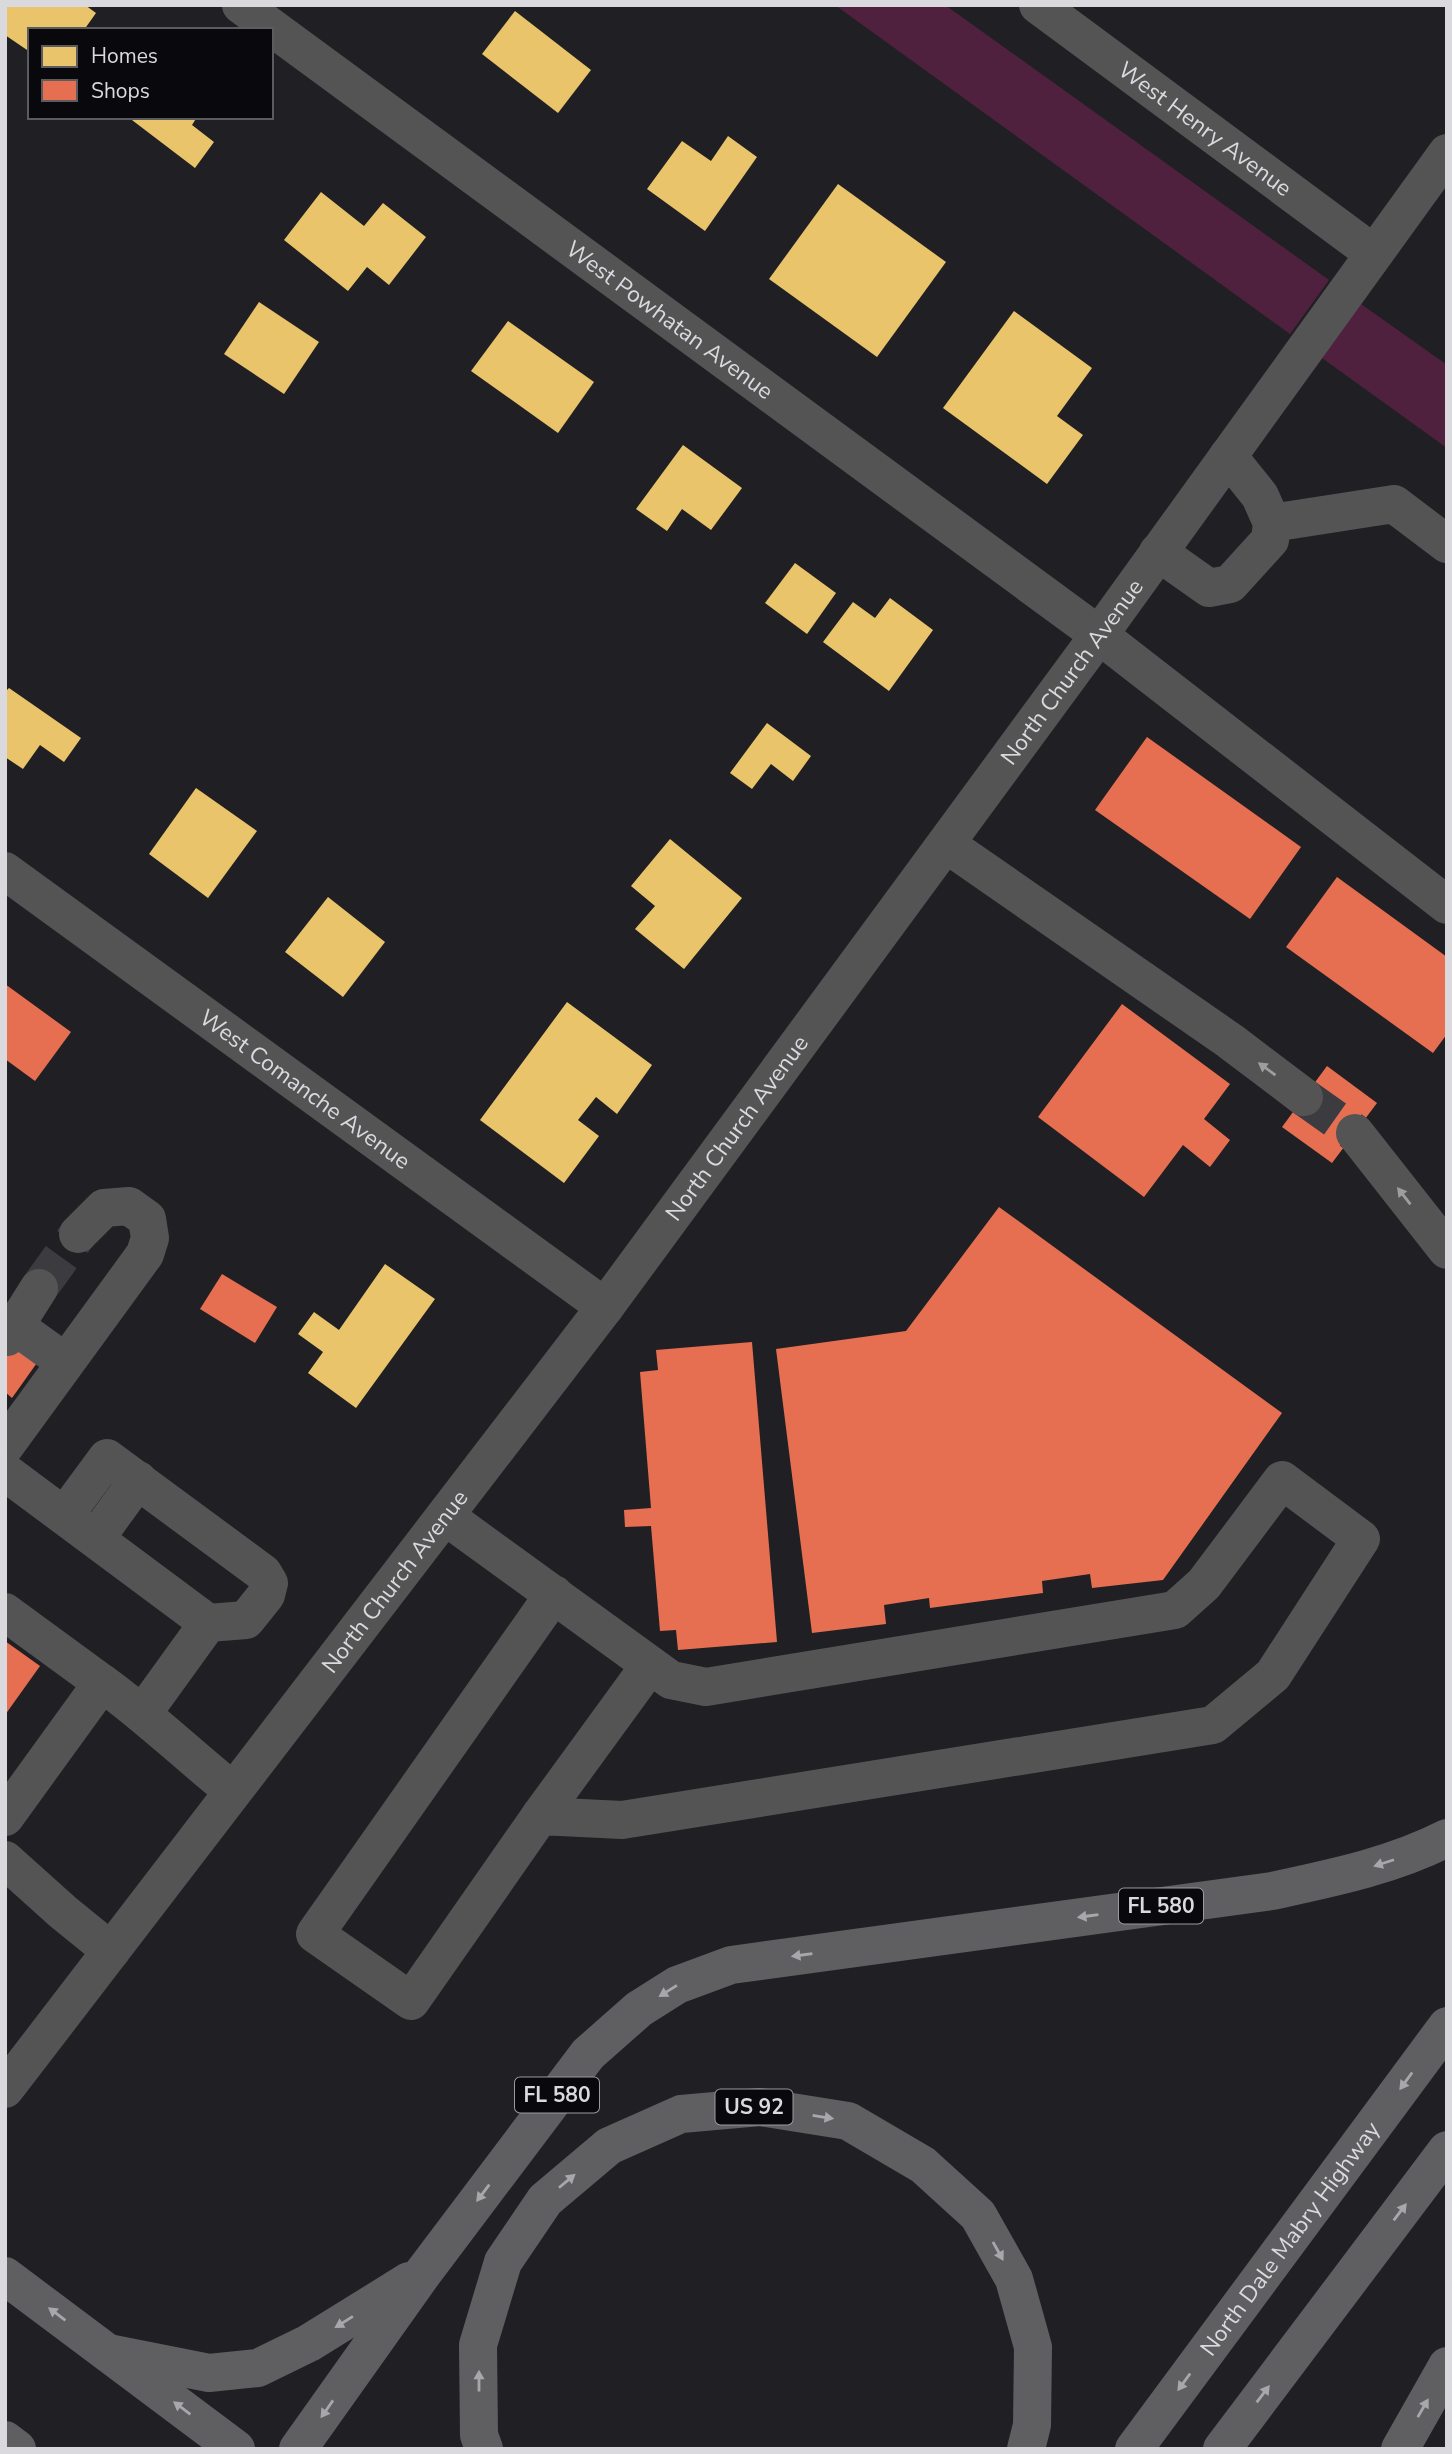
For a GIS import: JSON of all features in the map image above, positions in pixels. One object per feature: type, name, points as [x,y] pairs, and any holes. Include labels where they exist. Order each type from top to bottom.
[{"type":"main road","name":"FL 580","points":[[5,2276],[108,2353],[209,2372],[258,2368],[309,2343],[423,2273],[588,2054],[639,2009],[677,1985],[731,1965],[1272,1891],[1345,1876],[1421,1851],[1447,1838]]},
{"type":"main road","name":"North Dale Mabry Highway","points":[[1134,2449],[1447,2026]]},
{"type":"main road","name":"US 92","points":[[484,2449],[479,2435],[478,2345],[503,2262],[545,2200],[609,2146],[681,2114],[760,2107],[848,2121],[923,2165],[978,2215],[1014,2279],[1033,2347],[1032,2425],[1026,2449]]},
{"type":"main road","points":[[1222,2449],[1447,2150]]},
{"type":"main road","points":[[298,2449],[423,2273]]},
{"type":"main road","points":[[108,2353],[236,2449]]},
{"type":"main road","points":[[1400,2449],[1447,2367]]},
{"type":"main road","points":[[5,2440],[18,2449]]},
{"type":"street","name":"West Powhatan Avenue","points":[[241,5],[272,28]]},
{"type":"street","name":"West Henry Avenue","points":[[1038,5],[1373,253]]},
{"type":"street","name":"West Powhatan Avenue","points":[[273,28],[1099,635],[1447,905]]},
{"type":"street","name":"North Church Avenue","points":[[5,2089],[605,1307],[1099,635],[1447,152]]},
{"type":"street","points":[[1158,552],[1209,588],[1230,584],[1270,540],[1272,523],[1260,496],[1228,456]]},
{"type":"street","points":[[1272,523],[1394,504],[1447,544]]},
{"type":"street","points":[[946,844],[1230,1041],[1304,1097]]},
{"type":"street","name":"West Comanche Avenue","points":[[5,871],[605,1307]]},
{"type":"street","points":[[1355,1133],[1447,1250]]},
{"type":"street","points":[[5,1446],[145,1254],[150,1238],[147,1219],[129,1206],[104,1208],[79,1234]]},
{"type":"street","points":[[39,1288],[11,1331],[65,1362]]},
{"type":"street","points":[[5,1472],[208,1623],[246,1620],[266,1595],[269,1583],[263,1573],[107,1458],[65,1516]]},
{"type":"street","points":[[96,1538],[138,1480]]},
{"type":"street","points":[[445,1516],[671,1680],[706,1687],[1175,1610],[1204,1584],[1282,1480],[1361,1539],[1273,1675],[1213,1725],[622,1820],[540,1816]]},
{"type":"street","points":[[554,1594],[315,1934],[411,2001],[540,1816],[650,1665]]},
{"type":"street","points":[[5,1612],[143,1713],[195,1761],[233,1791]]},
{"type":"street","points":[[143,1713],[208,1623]]},
{"type":"street","points":[[5,1817],[102,1683]]},
{"type":"street","points":[[5,1860],[111,1951]]},
{"type":"shaded area","points":[[835,5],[945,5],[1329,280],[1290,334]]},
{"type":"shaded area","points":[[1361,304],[1447,365],[1447,448],[1322,358]]},
{"type":"building: Homes","points":[[5,5],[85,5],[96,13],[85,28],[28,28],[28,51],[5,35]]},
{"type":"building: Homes","points":[[515,11],[591,70],[558,113],[482,54]]},
{"type":"building: Homes","points":[[131,119],[196,119],[192,125],[214,142],[195,168]]},
{"type":"building: Homes","points":[[728,136],[757,157],[705,231],[647,189],[682,141],[711,161]]},
{"type":"building: Homes","points":[[838,184],[946,262],[877,357],[769,279]]},
{"type":"building: Homes","points":[[321,192],[364,226],[383,203],[426,237],[389,285],[367,267],[348,291],[284,240]]},
{"type":"building: Homes","points":[[259,302],[319,342],[284,394],[224,354]]},
{"type":"building: Homes","points":[[1014,311],[1092,368],[1057,416],[1083,435],[1047,484],[943,408]]},
{"type":"building: Homes","points":[[508,321],[594,382],[558,433],[471,371]]},
{"type":"building: Homes","points":[[683,445],[742,488],[711,530],[682,509],[667,531],[636,509]]},
{"type":"building: Homes","points":[[795,563],[836,593],[807,634],[765,603]]},
{"type":"building: Homes","points":[[890,598],[933,630],[889,691],[823,642],[853,602],[875,618]]},
{"type":"building: Homes","points":[[9,688],[81,738],[64,762],[40,745],[23,769],[5,757],[5,692]]},
{"type":"building: Homes","points":[[767,723],[811,756],[793,781],[771,764],[752,789],[730,773]]},
{"type":"building: Homes","points":[[196,788],[257,831],[208,898],[149,854]]},
{"type":"building: Homes","points":[[670,839],[742,898],[684,969],[635,929],[655,906],[631,886]]},
{"type":"building: Homes","points":[[328,897],[385,942],[343,997],[285,952]]},
{"type":"building: Homes","points":[[567,1002],[652,1065],[617,1114],[596,1097],[578,1120],[599,1136],[564,1183],[480,1120]]},
{"type":"building: Homes","points":[[385,1264],[435,1299],[356,1408],[308,1373],[323,1352],[298,1334],[314,1312],[339,1330]]},
{"type":"building: Shops","points":[[1147,737],[1301,847],[1250,919],[1095,810]]},
{"type":"building: Shops","points":[[1337,877],[1447,957],[1447,1034],[1433,1053],[1286,947]]},
{"type":"building: Shops","points":[[5,984],[71,1032],[35,1081],[5,1059]]},
{"type":"building: Shops","points":[[1122,1004],[1230,1084],[1204,1119],[1230,1140],[1210,1167],[1183,1145],[1144,1197],[1038,1117]]},
{"type":"building: Shops","points":[[1327,1066],[1377,1103],[1332,1163],[1282,1127]]},
{"type":"building: Shops","points":[[999,1207],[1282,1413],[1163,1580],[1092,1588],[1090,1574],[1042,1581],[1043,1593],[930,1608],[929,1598],[884,1605],[886,1624],[812,1633],[776,1349],[906,1331]]},
{"type":"building: Shops","points":[[222,1274],[277,1307],[255,1343],[200,1309]]},
{"type":"building: Shops","points":[[5,1336],[39,1360],[12,1398],[5,1392]]},
{"type":"building: Shops","points":[[752,1342],[777,1642],[678,1650],[676,1630],[660,1631],[651,1526],[625,1527],[624,1510],[651,1508],[640,1372],[658,1370],[656,1350]]},
{"type":"building: Shops","points":[[5,1641],[40,1666],[5,1715]]},
{"type":"tunnel","points":[[1304,1097],[1355,1133]]},
{"type":"tunnel","points":[[39,1288],[78,1234]]}]
